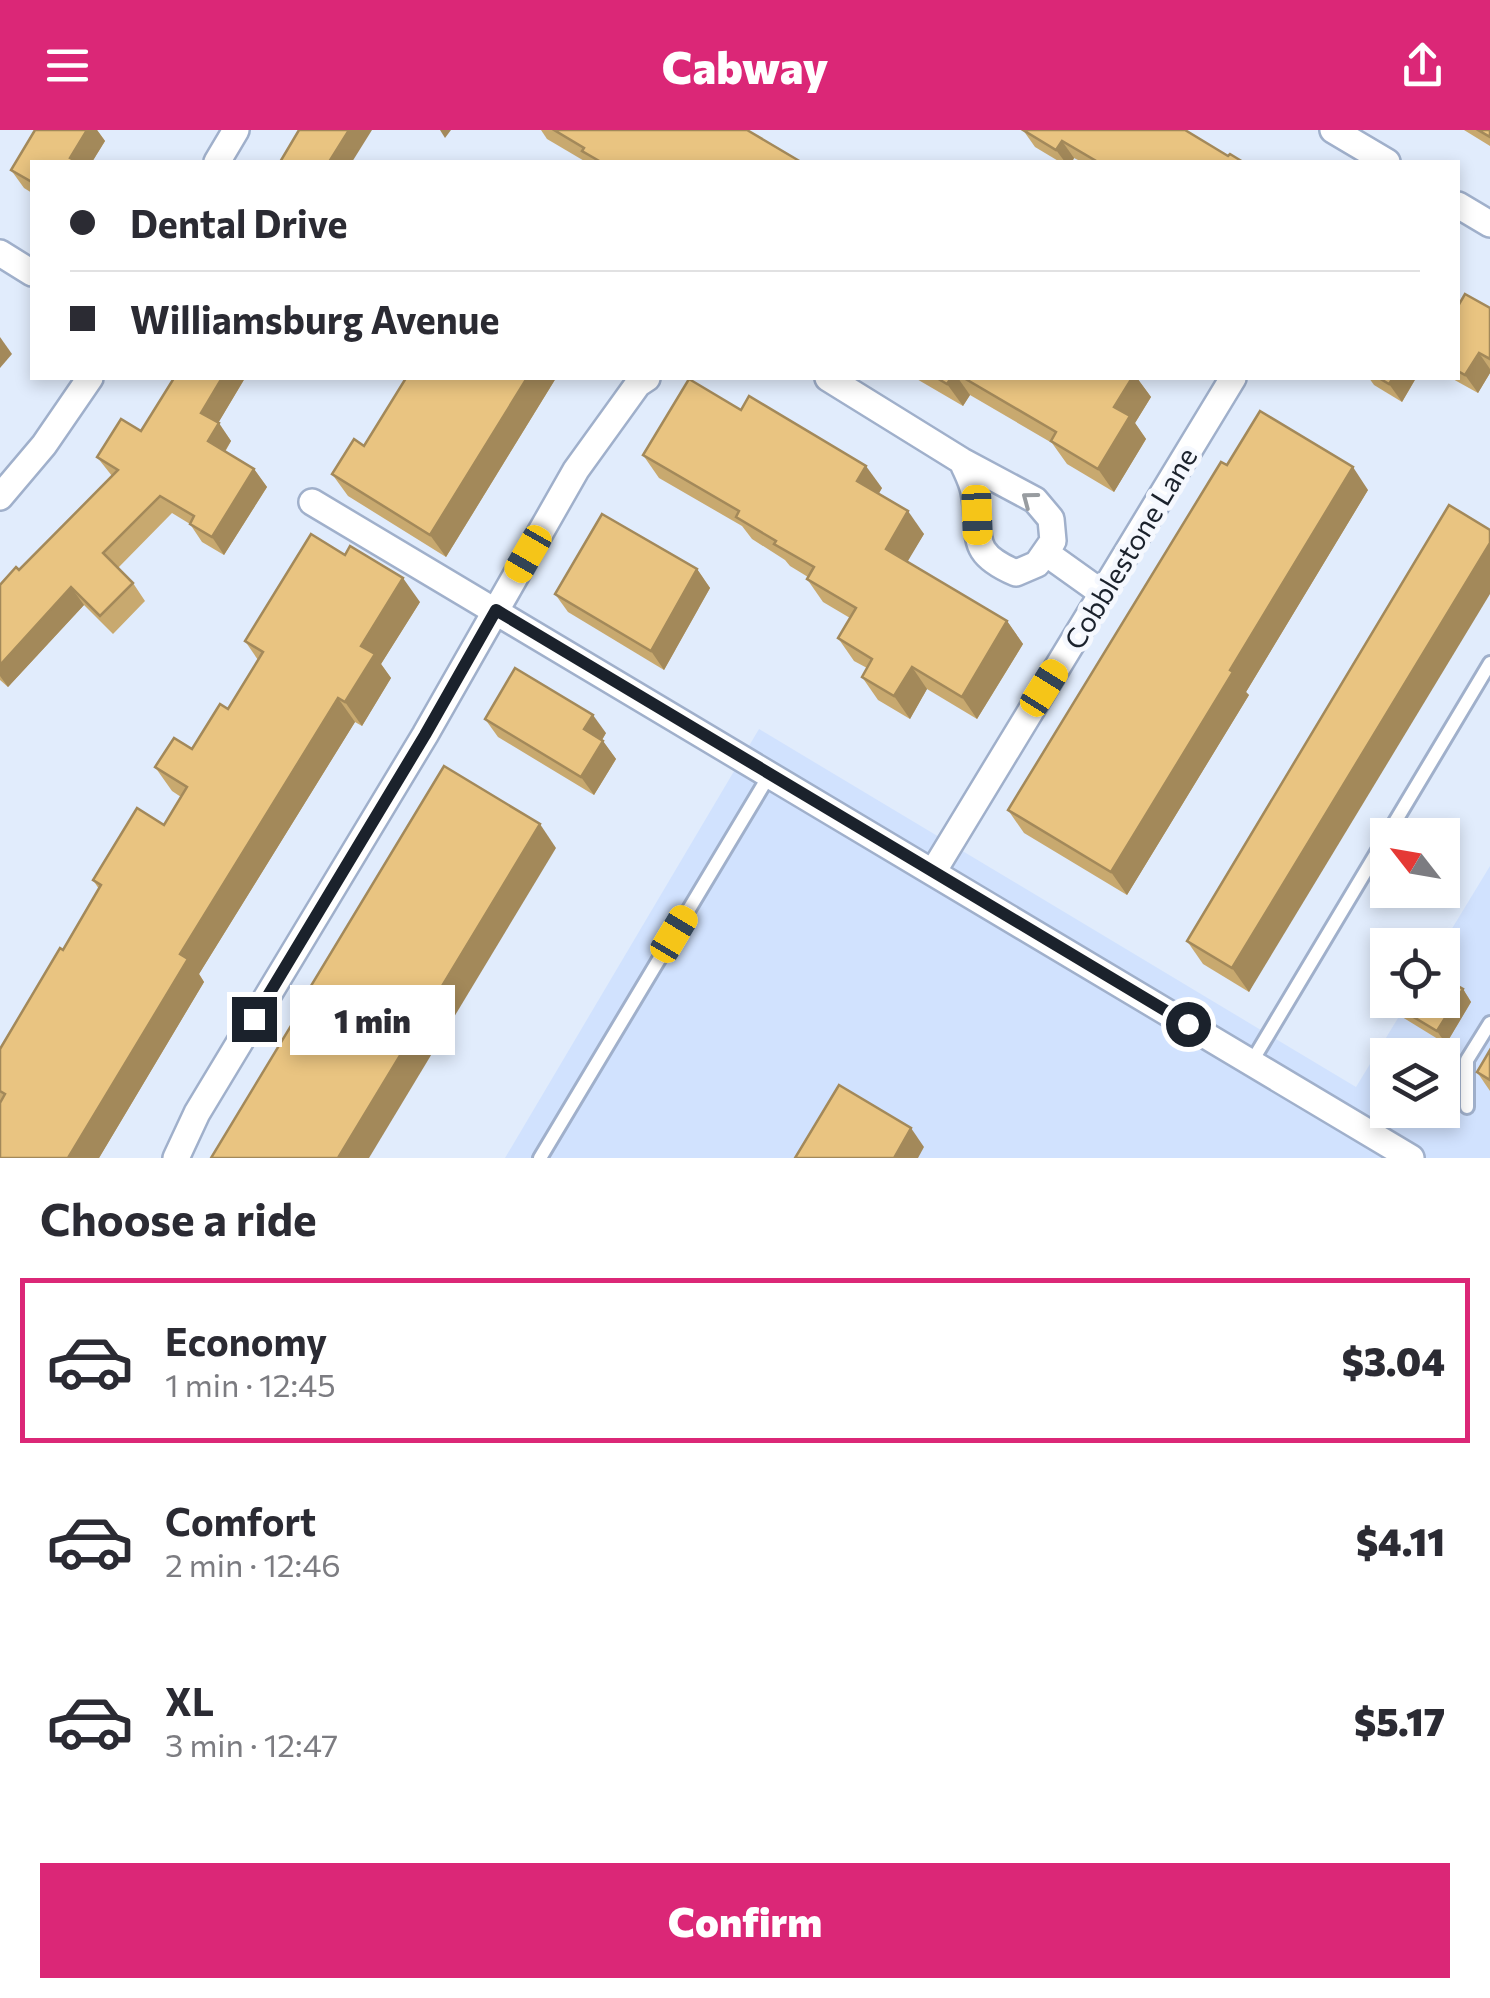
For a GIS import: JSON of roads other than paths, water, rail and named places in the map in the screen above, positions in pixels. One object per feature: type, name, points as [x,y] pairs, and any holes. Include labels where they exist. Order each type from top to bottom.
[{"type":"street","points":[[218,160],[236,130]]},
{"type":"street","points":[[1333,130],[1385,160]]},
{"type":"street","points":[[1460,205],[1490,224]]},
{"type":"street","points":[[0,253],[30,272]]},
{"type":"street","points":[[0,496],[44,444],[89,380]]},
{"type":"street","points":[[176,1158],[197,1113],[425,735],[576,470],[644,380]]},
{"type":"street","points":[[831,380],[962,461],[1035,500],[1051,518],[1053,541],[1037,564],[1016,573],[994,564],[978,542],[974,488],[962,461]]},
{"type":"street","name":"Cobblestone Lane","points":[[933,872],[1233,380]]},
{"type":"street","points":[[312,502],[1410,1158]]},
{"type":"street","points":[[1046,553],[1102,593]]},
{"type":"lane","points":[[1251,1062],[1490,662]]},
{"type":"lane","points":[[540,1158],[770,774]]},
{"type":"lane","points":[[1467,1107],[1467,1060],[1490,1022]]}]
